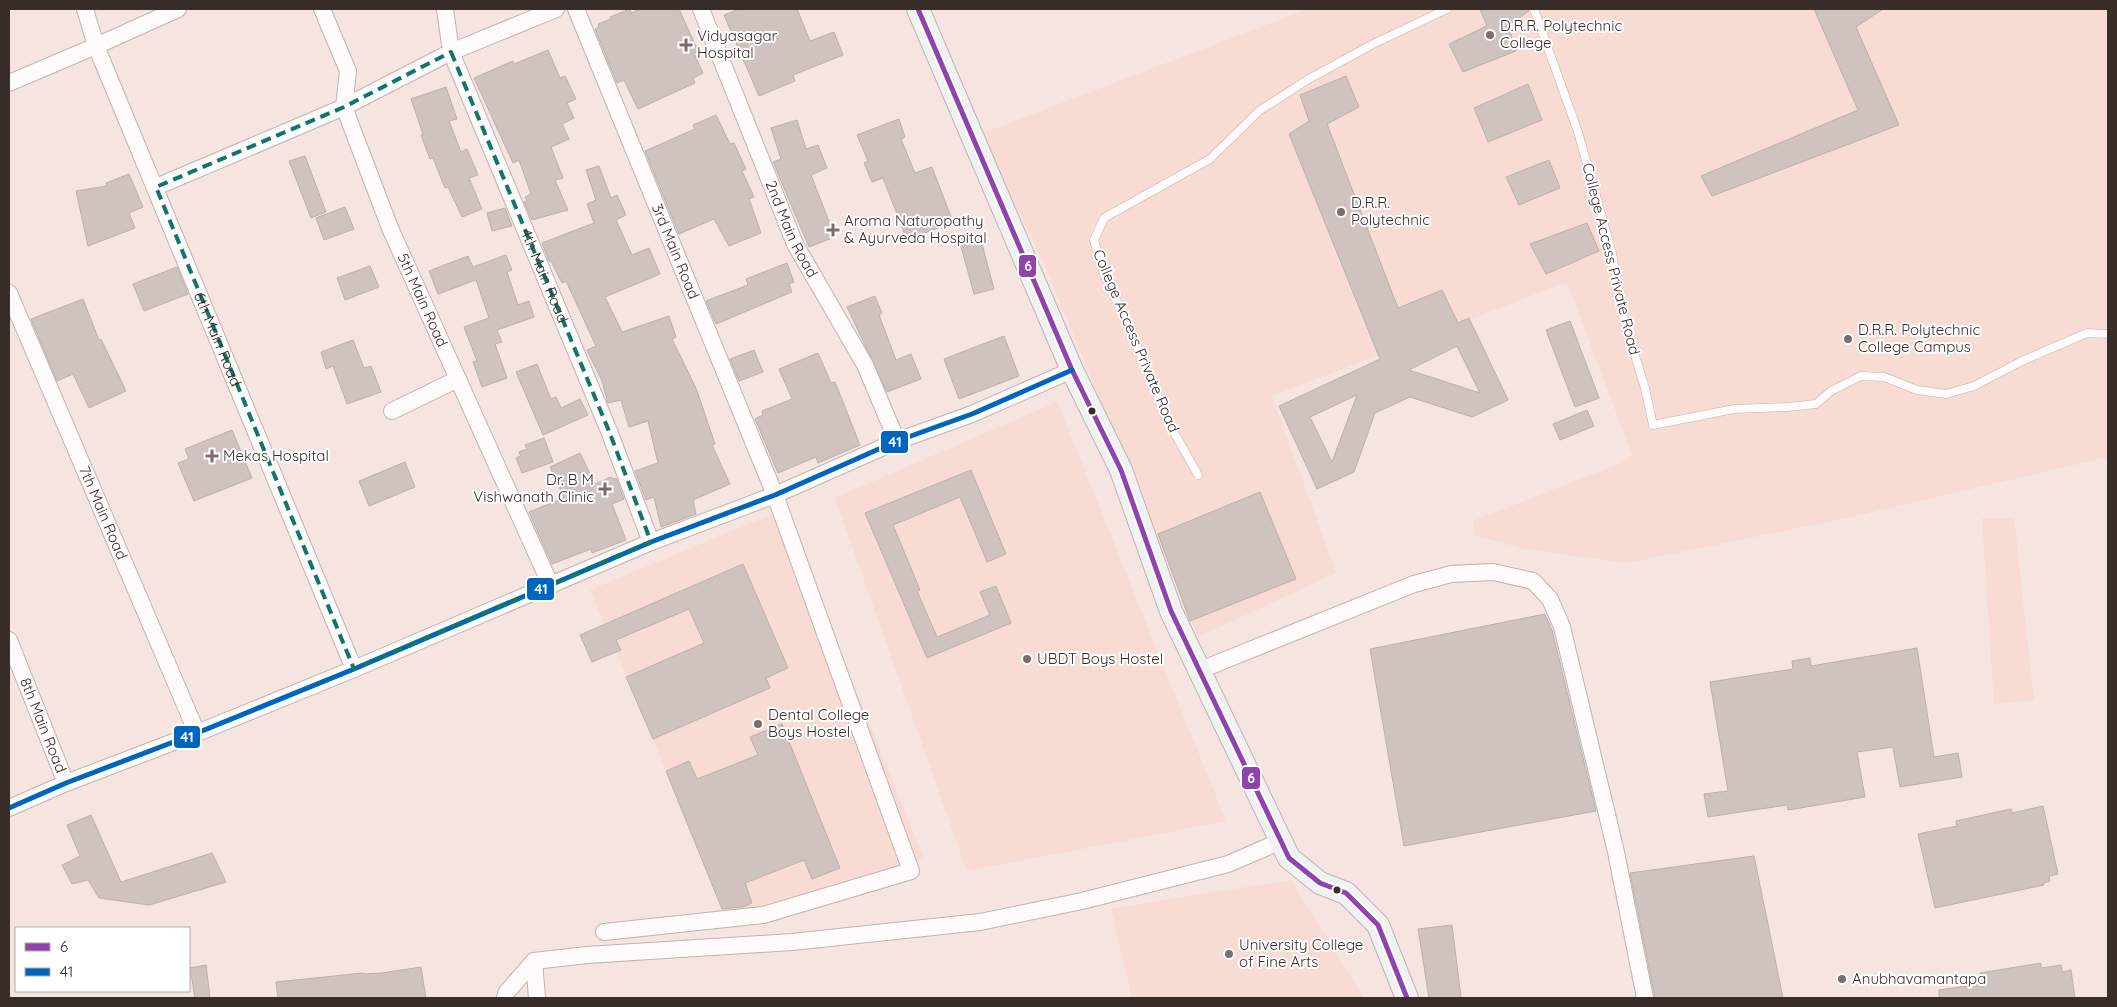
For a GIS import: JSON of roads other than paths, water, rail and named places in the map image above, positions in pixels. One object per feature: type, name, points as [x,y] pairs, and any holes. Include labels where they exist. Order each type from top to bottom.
[{"type":"street","name":"6th Main Road","points":[[84,9],[96,46],[354,669]]},
{"type":"street","points":[[9,83],[178,9]]},
{"type":"street","name":"5th Main Road","points":[[322,9],[348,71],[344,107],[390,228],[551,586]]},
{"type":"street","name":"4th Main Road","points":[[445,9],[451,52],[609,431],[650,542]]},
{"type":"street","points":[[156,187],[344,107],[451,52],[556,9]]},
{"type":"street","name":"3rd Main Road","points":[[576,9],[775,494],[911,871],[763,915],[604,932]]},
{"type":"street","name":"2nd Main Road","points":[[701,9],[795,244],[866,365],[897,440]]},
{"type":"street","points":[[918,9],[1072,370],[1121,470],[1171,611],[1198,671],[1289,858],[1320,883],[1346,893],[1378,925],[1407,998]]},
{"type":"street","name":"7th Main Road","points":[[9,293],[197,733]]},
{"type":"street","points":[[9,808],[66,783],[197,733],[354,669],[650,542],[775,494],[897,440],[972,414],[1072,370]]},
{"type":"street","points":[[392,411],[458,379]]},
{"type":"street","points":[[1198,671],[1414,584],[1451,574],[1493,572],[1533,581],[1550,599],[1562,628],[1616,852],[1645,998]]},
{"type":"street","name":"8th Main Road","points":[[9,640],[66,783]]},
{"type":"street","points":[[505,998],[506,993],[534,961],[587,955],[792,942],[980,922],[1082,901],[1228,864],[1281,841]]},
{"type":"street","points":[[534,961],[537,998]]},
{"type":"lane","name":"College Access Private Road","points":[[1198,475],[1166,418],[1145,364],[1104,274],[1094,240],[1104,218],[1210,159],[1259,111],[1307,80],[1373,44],[1447,9]]},
{"type":"lane","name":"College Access Private Road","points":[[1534,9],[1578,132],[1612,253],[1623,317],[1645,388],[1653,425],[1734,409],[1816,404],[1831,392],[1862,376],[1884,377],[1917,390],[1946,394],[1974,386],[2022,361],[2087,333],[2108,334]]},
{"type":"place","name":"D.R.R. Polytechnic College","points":[[1490,35]]},
{"type":"place","name":"Vidyasagar Hospital","points":[[686,45]]},
{"type":"place","name":"D.R.R. Polytechnic","points":[[1341,212]]},
{"type":"place","name":"Aroma Naturopathy & Ayurveda Hospital","points":[[833,230]]},
{"type":"place","name":"D.R.R. Polytechnic College Campus","points":[[1848,339]]},
{"type":"place","name":"Mekas Hospital","points":[[212,456]]},
{"type":"place","name":"Dr. B M Vishwanath Clinic","points":[[605,489]]},
{"type":"place","name":"UBDT Boys Hostel","points":[[1027,659]]},
{"type":"place","name":"Dental College Boys Hostel","points":[[758,724]]},
{"type":"place","name":"University College of Fine Arts","points":[[1229,954]]},
{"type":"place","name":"Anubhavamantapa","points":[[1842,979]]}]
